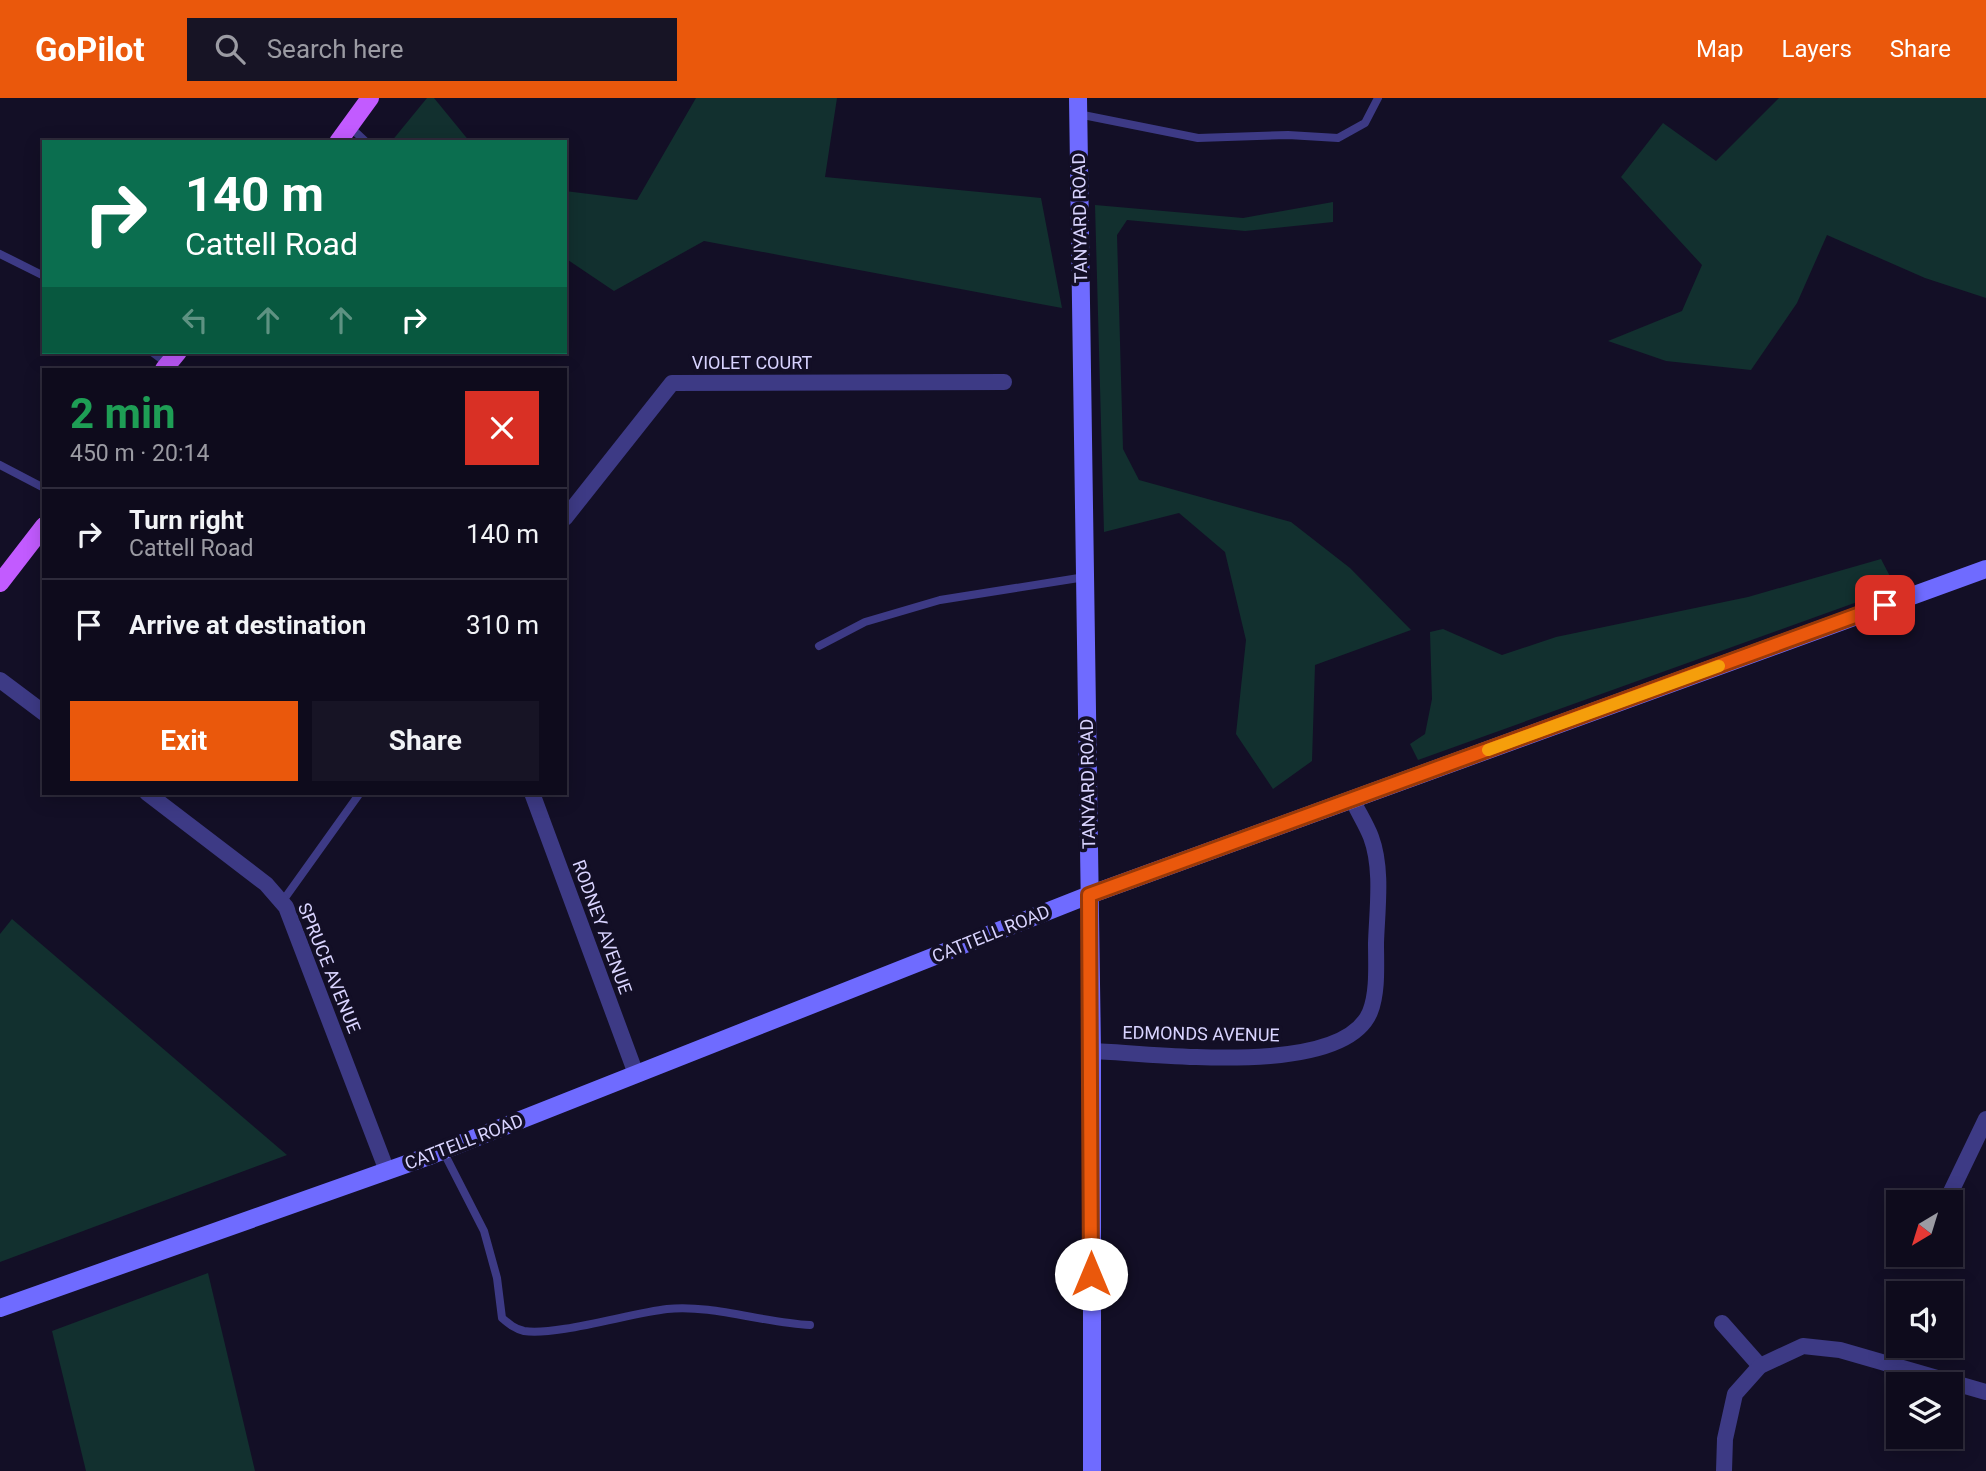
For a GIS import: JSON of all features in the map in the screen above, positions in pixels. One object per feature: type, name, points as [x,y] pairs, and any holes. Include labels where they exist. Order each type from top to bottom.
[{"type":"main road","points":[[339,140],[369,98]]},
{"type":"main road","points":[[0,583],[42,529]]},
{"type":"street","name":"TANYARD ROAD","points":[[1078,106],[1092,1051],[1092,1471]]},
{"type":"street","name":"VIOLET COURT","points":[[567,515],[672,383],[1004,382]]},
{"type":"street","name":"CATTELL ROAD","points":[[0,1308],[443,1151],[1089,895],[1986,569]]},
{"type":"street","points":[[0,680],[42,712]]},
{"type":"street","name":"SPRUCE AVENUE","points":[[150,795],[266,884],[282,902],[387,1171]]},
{"type":"street","name":"RODNEY AVENUE","points":[[533,795],[636,1074]]},
{"type":"street","name":"EDMONDS AVENUE","points":[[1092,1051],[1275,1056],[1339,1044],[1357,1030],[1370,1013],[1374,992],[1377,881],[1372,839],[1352,799]]},
{"type":"street","points":[[1951,1190],[1986,1119]]},
{"type":"street","points":[[1722,1323],[1760,1366]]},
{"type":"street","points":[[1724,1471],[1725,1439],[1735,1394],[1760,1366],[1803,1346],[1840,1350],[1986,1392]]},
{"type":"lane","points":[[1078,106],[1198,138],[1288,135],[1338,138],[1365,123],[1378,98]]},
{"type":"lane","points":[[349,126],[364,140]]},
{"type":"lane","points":[[0,254],[42,275]]},
{"type":"lane","points":[[0,465],[42,487]]},
{"type":"lane","points":[[820,646],[865,622],[940,600],[1085,577]]},
{"type":"lane","points":[[282,902],[359,795]]},
{"type":"lane","points":[[443,1151],[484,1231],[497,1278],[502,1318],[513,1328],[527,1332],[551,1329],[668,1308],[696,1308],[774,1324],[810,1325]]},
{"type":"green space","points":[[427,98],[434,98],[468,140],[393,140]]},
{"type":"green space","points":[[696,98],[837,98],[825,177],[1041,198],[1062,308],[704,241],[614,291],[567,259],[567,191],[637,200]]},
{"type":"green space","points":[[1779,98],[1986,98],[1986,298],[1925,278],[1827,235],[1797,303],[1751,370],[1666,361],[1608,341],[1682,311],[1702,265],[1621,177],[1663,123],[1716,161]]},
{"type":"green space","points":[[1333,202],[1333,222],[1245,231],[1127,220],[1117,235],[1123,449],[1139,480],[1291,522],[1350,568],[1411,630],[1315,665],[1312,761],[1273,789],[1236,734],[1246,640],[1225,552],[1179,513],[1104,532],[1095,205],[1243,218]]},
{"type":"green space","points":[[1881,559],[1896,588],[1418,760],[1410,744],[1425,734],[1432,699],[1430,632],[1443,629],[1502,655],[1556,637],[1748,597]]},
{"type":"green space","points":[[12,919],[287,1155],[0,1262],[0,934]]},
{"type":"green space","points":[[208,1273],[255,1471],[86,1471],[52,1331]]},
{"type":"slow traffic","points":[[1488,750],[1719,666]]},
{"type":"route","points":[[1091,1274],[1092,1051],[1089,895],[1885,605]]}]
